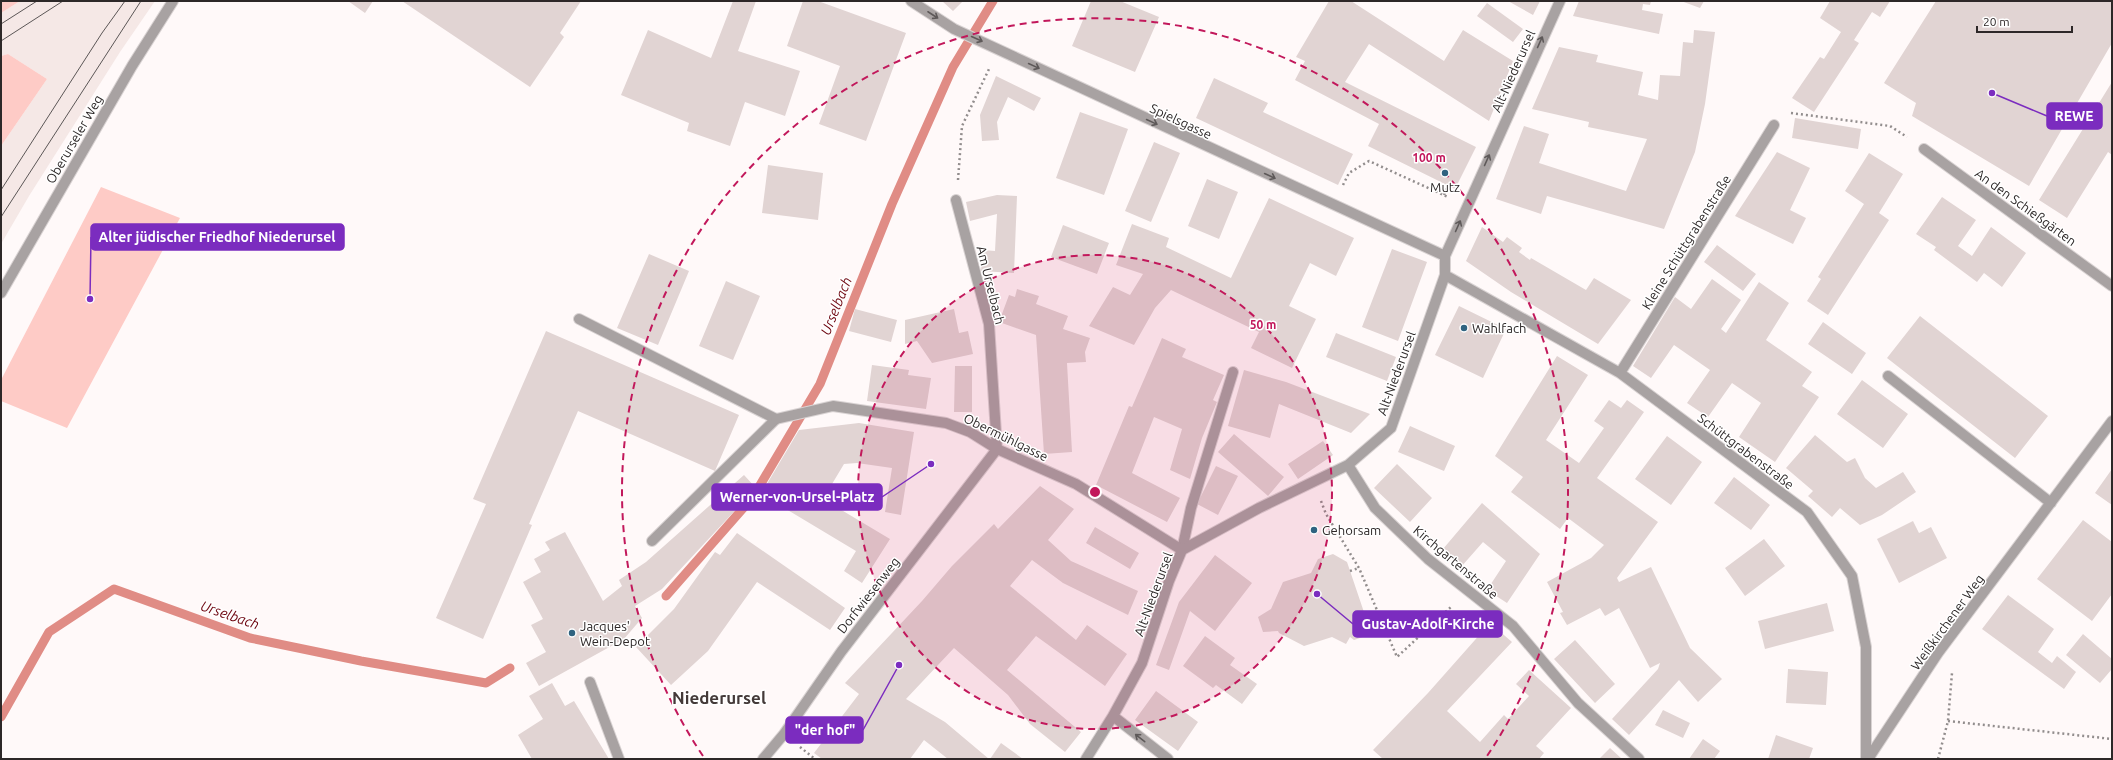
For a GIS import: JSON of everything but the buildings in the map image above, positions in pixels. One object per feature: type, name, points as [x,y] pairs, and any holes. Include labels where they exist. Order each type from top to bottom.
[{"type":"street","name":"Oberurseler Weg","points":[[1,293],[77,160],[173,1]]},
{"type":"street","name":"Spielsgasse","points":[[911,1],[954,30],[999,49],[1445,256]]},
{"type":"street","name":"Alt-Niederursel","points":[[1086,759],[1113,716],[1142,663],[1170,580],[1182,550],[1259,508],[1348,465],[1391,428],[1445,275],[1445,256],[1560,1]]},
{"type":"street","name":"Kleine Schüttgrabenstraße","points":[[1620,373],[1774,125]]},
{"type":"street","name":"An den Schießgärten","points":[[1924,149],[2112,286]]},
{"type":"street","name":"Am Urselbach","points":[[956,200],[989,324],[996,449]]},
{"type":"street","name":"Schüttgrabenstraße","points":[[1445,275],[1620,373],[1807,512],[1852,576],[1866,647],[1867,759]]},
{"type":"street","points":[[579,318],[776,419],[652,540]]},
{"type":"street","points":[[1182,550],[1191,508],[1233,372]]},
{"type":"street","points":[[1888,376],[2051,503]]},
{"type":"street","name":"Obermühlgasse","points":[[776,419],[833,406],[946,423],[970,432],[996,449],[1076,484],[1182,550]]},
{"type":"street","name":"Weißkirchener Weg","points":[[1867,759],[1938,653],[2112,421]]},
{"type":"street","name":"Dorfwiesenweg","points":[[762,759],[784,734],[840,652],[996,449]]},
{"type":"street","name":"Kirchgartenstraße","points":[[1348,465],[1375,508],[1428,559],[1513,626],[1578,703],[1638,759]]},
{"type":"street","points":[[590,682],[619,759]]},
{"type":"street","points":[[1113,716],[1168,759]]},
{"type":"path","points":[[956,200],[962,126],[990,67]]},
{"type":"path","points":[[1774,125],[1791,112],[1866,121],[1890,126],[1924,149]]},
{"type":"path","points":[[1342,186],[1349,173],[1369,161],[1451,198]]},
{"type":"path","points":[[1444,195],[1448,185]]},
{"type":"path","points":[[1318,494],[1326,514],[1359,568],[1397,657],[1468,591]]},
{"type":"path","points":[[1350,571],[1359,568]]},
{"type":"path","points":[[1938,759],[1948,721],[1953,669]]},
{"type":"path","points":[[1948,721],[2112,739]]},
{"type":"shaded area","points":[[1,1],[20,1],[1,13]]},
{"type":"shaded area","points":[[20,1],[155,1],[120,52],[29,196],[1,244],[1,146],[47,79],[8,54],[1,56],[1,13]]},
{"type":"shaded area","points":[[8,54],[47,79],[1,146],[1,56]]},
{"type":"shaded area","points":[[101,187],[180,218],[67,428],[1,401],[1,380]]},
{"type":"waterway","name":"Urselbach","points":[[666,596],[753,497],[820,384],[892,204],[953,67],[993,1]]},
{"type":"waterway","name":"Urselbach","points":[[1,717],[49,632],[114,589],[250,638],[361,661],[486,683],[510,668]]},
{"type":"tram line","points":[[1,24],[37,1]]},
{"type":"tram line","points":[[1,41],[63,1]]},
{"type":"tram line","points":[[1,190],[102,33],[125,1]]},
{"type":"tram line","points":[[1,217],[141,1]]},
{"type":"place","name":"REWE","points":[[1992,93]]},
{"type":"place","name":"Mutz","points":[[1445,173]]},
{"type":"place","name":"Alter jüdischer Friedhof Niederursel","points":[[90,299]]},
{"type":"place","name":"Wahlfach","points":[[1464,328]]},
{"type":"place","name":"Werner-von-Ursel-Platz","points":[[931,464]]},
{"type":"place","name":"Gehorsam","points":[[1314,530]]},
{"type":"place","name":"Gustav-Adolf-Kirche","points":[[1317,594]]},
{"type":"place","name":"Jacques' Wein-Depot","points":[[572,633]]},
{"type":"place","name":"\"der hof\"","points":[[899,665]]},
{"type":"district","name":"Niederursel","points":[[719,697]]}]
